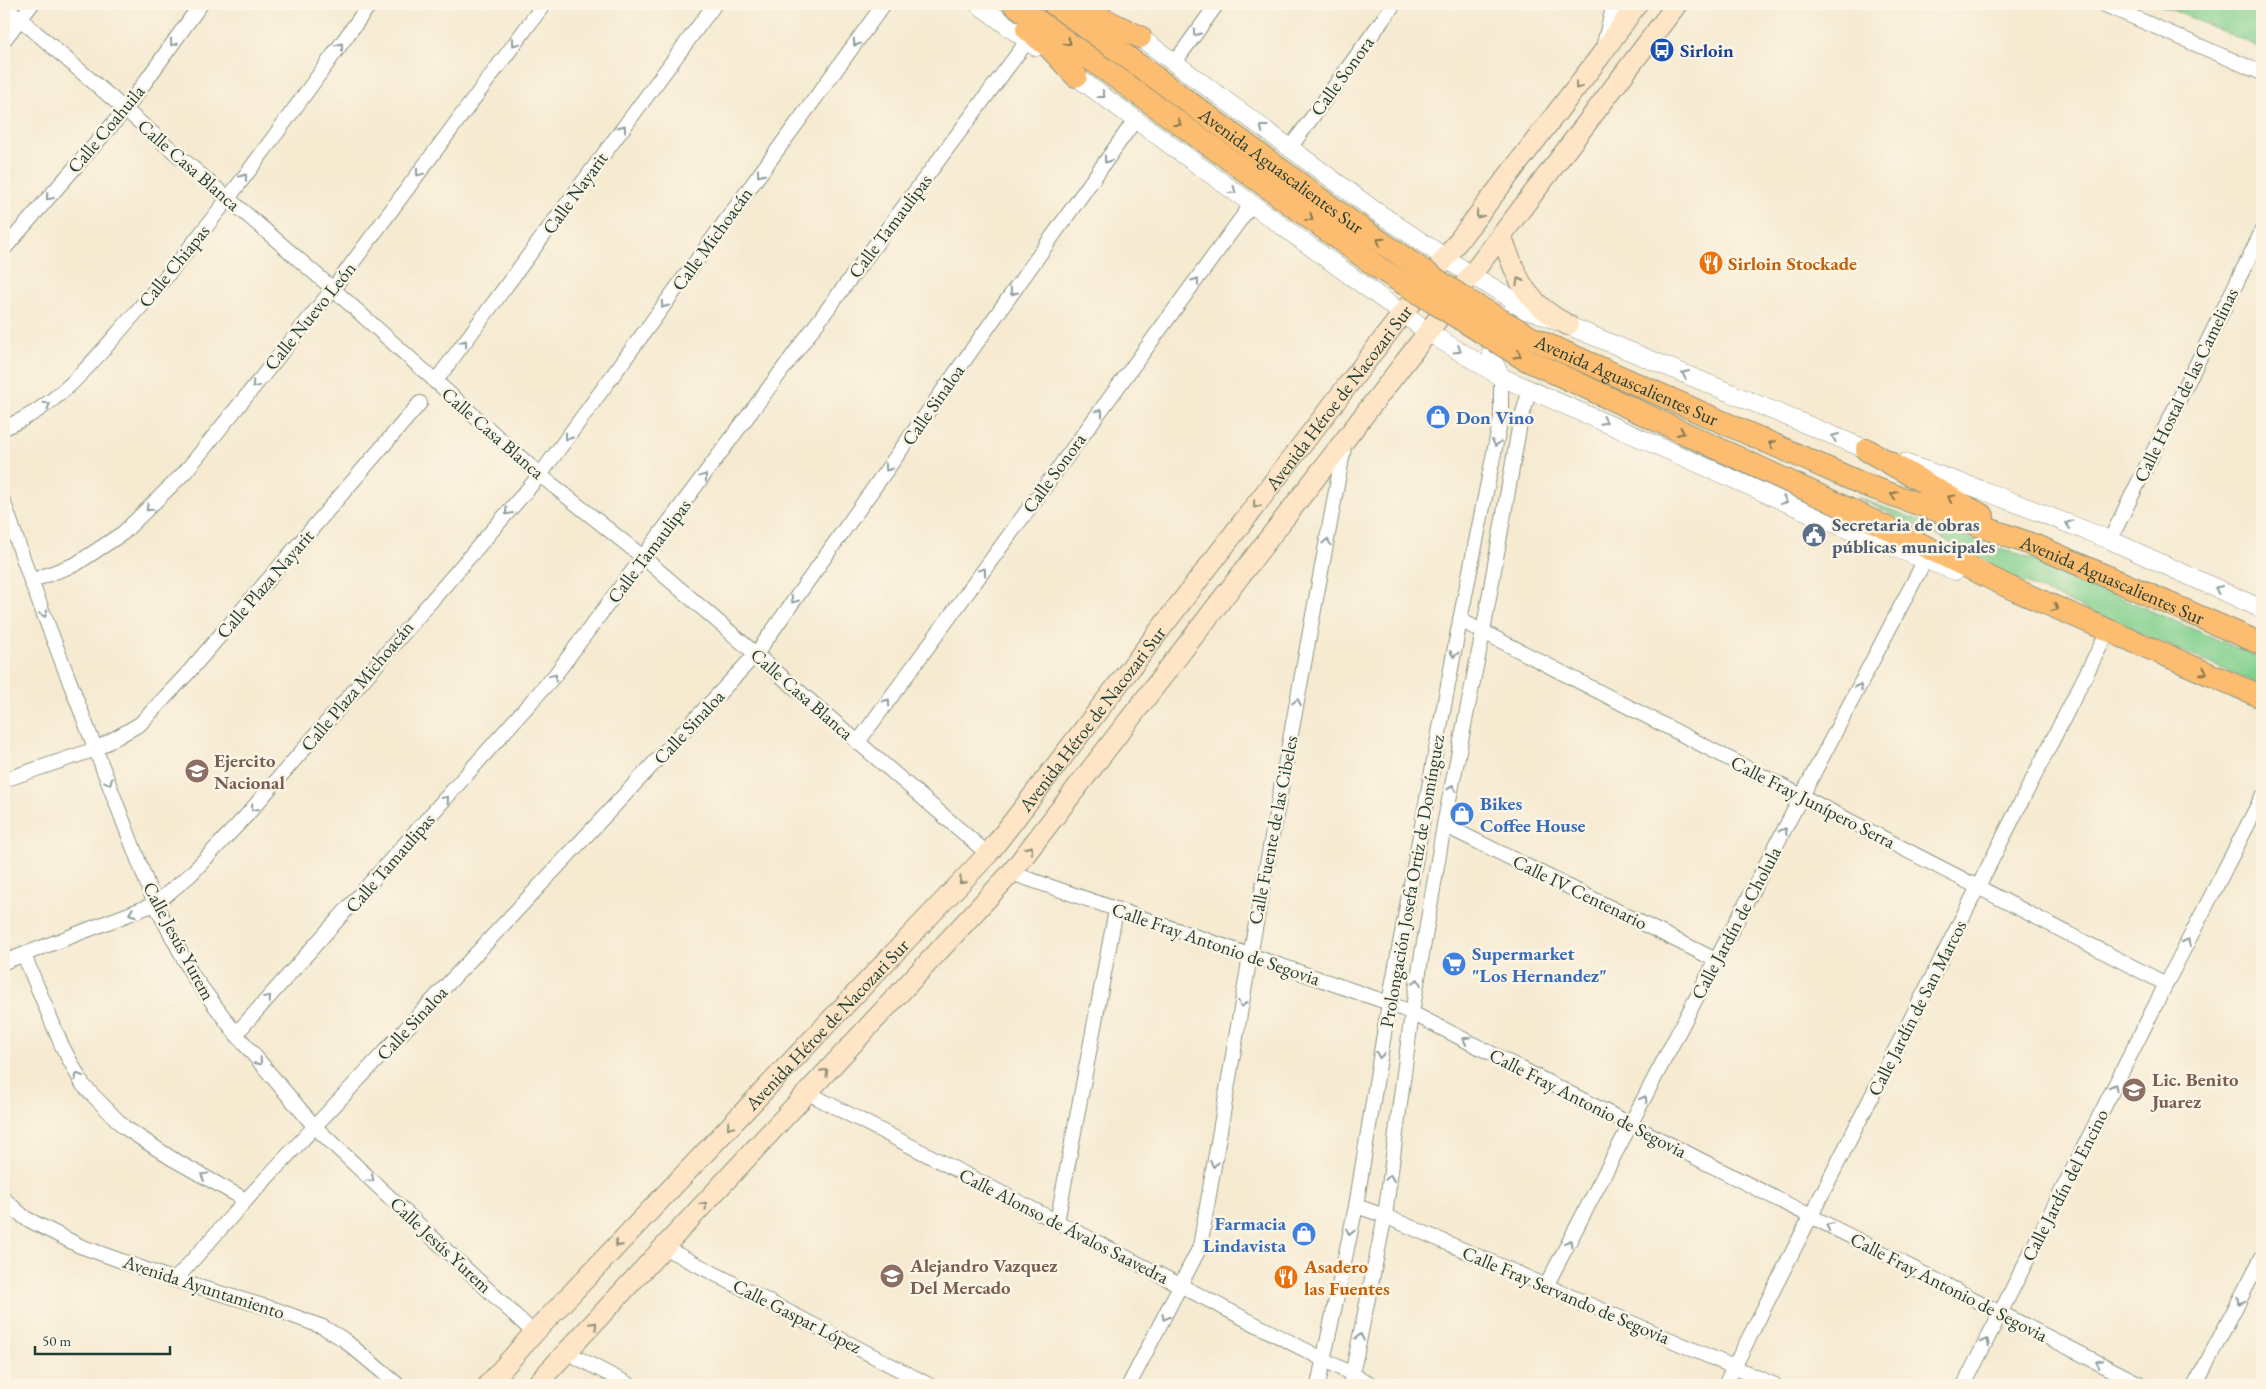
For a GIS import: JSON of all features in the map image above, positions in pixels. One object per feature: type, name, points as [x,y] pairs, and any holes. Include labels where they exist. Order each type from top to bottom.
[{"type":"main road","points":[[1010,4],[1022,25],[1049,47],[1076,76]]},
{"type":"main road","name":"Avenida Aguascalientes Sur","points":[[1014,4],[1379,268],[1523,358],[1848,509],[2011,588],[2262,697]]},
{"type":"main road","name":"Avenida Aguascalientes Sur","points":[[1054,4],[1350,221],[1465,299],[1532,338],[1865,485],[2039,547],[2262,644]]},
{"type":"main road","points":[[1080,4],[1099,17],[1140,37]]},
{"type":"main road","name":"Avenida Héroe de Nacozari Sur","points":[[488,1385],[534,1333],[988,854],[1602,55],[1637,4]]},
{"type":"main road","name":"Avenida Héroe de Nacozari Sur","points":[[536,1385],[568,1353],[806,1092],[926,966],[944,944],[1011,873],[1428,332],[1677,4]]},
{"type":"main road","points":[[1501,234],[1516,276],[1523,289],[1543,310],[1568,325]]},
{"type":"main road","points":[[1866,450],[2039,547]]},
{"type":"main road","points":[[944,944],[947,926],[984,888],[992,866],[988,854]]},
{"type":"street","points":[[4,40],[32,4]]},
{"type":"street","name":"Calle Coahuila","points":[[4,249],[125,110],[201,4]]},
{"type":"street","name":"Calle Chiapas","points":[[4,428],[49,404],[67,390],[154,292],[228,199],[370,4]]},
{"type":"street","name":"Calle Nuevo León","points":[[31,581],[76,564],[123,533],[185,472],[333,289],[544,4]]},
{"type":"street","name":"Calle Nayarit","points":[[436,382],[715,4]]},
{"type":"street","name":"Calle Michoacán","points":[[540,475],[884,4]]},
{"type":"street","name":"Avenida Aguascalientes Sur","points":[[978,4],[1251,205],[1428,332],[1501,377],[1856,533],[1966,575],[2011,588]]},
{"type":"street","name":"Avenida Aguascalientes Sur","points":[[1094,4],[1404,231],[1471,275],[1533,311],[1866,450],[1982,490],[2110,540],[2262,609]]},
{"type":"street","points":[[1175,62],[1217,4]]},
{"type":"street","name":"Calle Sonora","points":[[1290,148],[1394,4]]},
{"type":"street","points":[[1602,55],[1614,4]]},
{"type":"street","points":[[2103,4],[2262,73]]},
{"type":"street","name":"Calle Casa Blanca","points":[[4,5],[333,289],[540,475],[644,558],[988,854]]},
{"type":"street","name":"Calle Tamaulipas","points":[[236,1034],[556,675],[1028,40]]},
{"type":"street","name":"Calle Sinaloa","points":[[175,1280],[246,1200],[756,654],[1135,120]]},
{"type":"street","name":"Calle Sonora","points":[[858,742],[1251,205]]},
{"type":"street","points":[[1371,291],[1391,292],[1400,287],[1414,268],[1417,256],[1415,246],[1404,231]]},
{"type":"street","name":"Calle Hostal de las Camelinas","points":[[2110,540],[2262,231]]},
{"type":"street","points":[[1501,377],[1492,359],[1492,340],[1503,319],[1515,310],[1533,311]]},
{"type":"street","name":"Prolongación Josefa Ortiz de Domínguez","points":[[1318,1385],[1356,1206],[1389,1003],[1460,620],[1501,418],[1501,377]]},
{"type":"street","name":"Prolongación Josefa Ortiz de Domínguez","points":[[1351,1380],[1385,1216],[1412,1013],[1444,825],[1483,632],[1520,422],[1530,389]]},
{"type":"street","name":"Calle Plaza Nayarit","points":[[96,749],[140,724],[156,708],[420,403]]},
{"type":"street","name":"Calle Fuente de las Cibeles","points":[[1128,1385],[1200,1247],[1250,956],[1346,437]]},
{"type":"street","name":"Calle Plaza Michoacán","points":[[4,962],[155,904],[190,875],[246,816],[540,475]]},
{"type":"street","name":"Calle Jesús Yurem","points":[[4,502],[31,581],[155,904],[194,976],[236,1034],[315,1127],[534,1333]]},
{"type":"street","name":"Calle Jardín de Cholula","points":[[1546,1286],[1925,560]]},
{"type":"street","name":"Calle Fray Junípero Serra","points":[[1460,620],[2166,984]]},
{"type":"street","name":"Calle Jardín de San Marcos","points":[[1725,1385],[2108,631]]},
{"type":"street","points":[[4,780],[96,749]]},
{"type":"street","name":"Calle Jardín del Encino","points":[[1964,1385],[2262,797]]},
{"type":"street","name":"Calle IV Centenario","points":[[1444,825],[1716,960]]},
{"type":"street","name":"Calle Fray Antonio de Segovia","points":[[1011,873],[1389,1003],[1412,1013],[2142,1385]]},
{"type":"street","points":[[1057,1222],[1116,910]]},
{"type":"street","points":[[24,955],[62,1046],[83,1086],[124,1127],[171,1158],[246,1200]]},
{"type":"street","name":"Calle Alonso de Ávalos Saavedra","points":[[806,1092],[1322,1359],[1351,1380],[1373,1385]]},
{"type":"street","name":"Avenida Ayuntamiento","points":[[4,1199],[25,1218],[80,1246],[175,1280],[277,1310],[323,1327],[343,1339],[398,1385]]},
{"type":"street","name":"Calle Fray Servando de Segovia","points":[[1356,1206],[1385,1216],[1775,1385]]},
{"type":"street","name":"Calle Gaspar López","points":[[665,1248],[929,1385]]},
{"type":"street","points":[[2195,1385],[2262,1257]]},
{"type":"street","points":[[568,1353],[630,1385]]},
{"type":"green space","points":[[2158,4],[2262,4],[2262,48]]},
{"type":"green space","points":[[1856,497],[1992,547],[2023,555],[2262,659],[2262,686],[2002,573],[1986,560]]},
{"type":"place","name":"Sirloin","points":[[1662,50]]},
{"type":"place","name":"Sirloin Stockade","points":[[1711,263]]},
{"type":"place","name":"Don Vino","points":[[1438,417]]},
{"type":"place","name":"Secretaria de obras públicas municipales","points":[[1814,535]]},
{"type":"place","name":"Ejercito Nacional","points":[[197,771]]},
{"type":"place","name":"Bikes Coffee House","points":[[1462,814]]},
{"type":"place","name":"Supermarket \"Los Hernandez\"","points":[[1454,964]]},
{"type":"place","name":"Lic. Benito Juarez","points":[[2134,1090]]},
{"type":"place","name":"Farmacia Lindavista","points":[[1304,1234]]},
{"type":"place","name":"Alejandro Vazquez Del Mercado","points":[[892,1276]]},
{"type":"place","name":"Asadero las Fuentes","points":[[1286,1277]]}]
